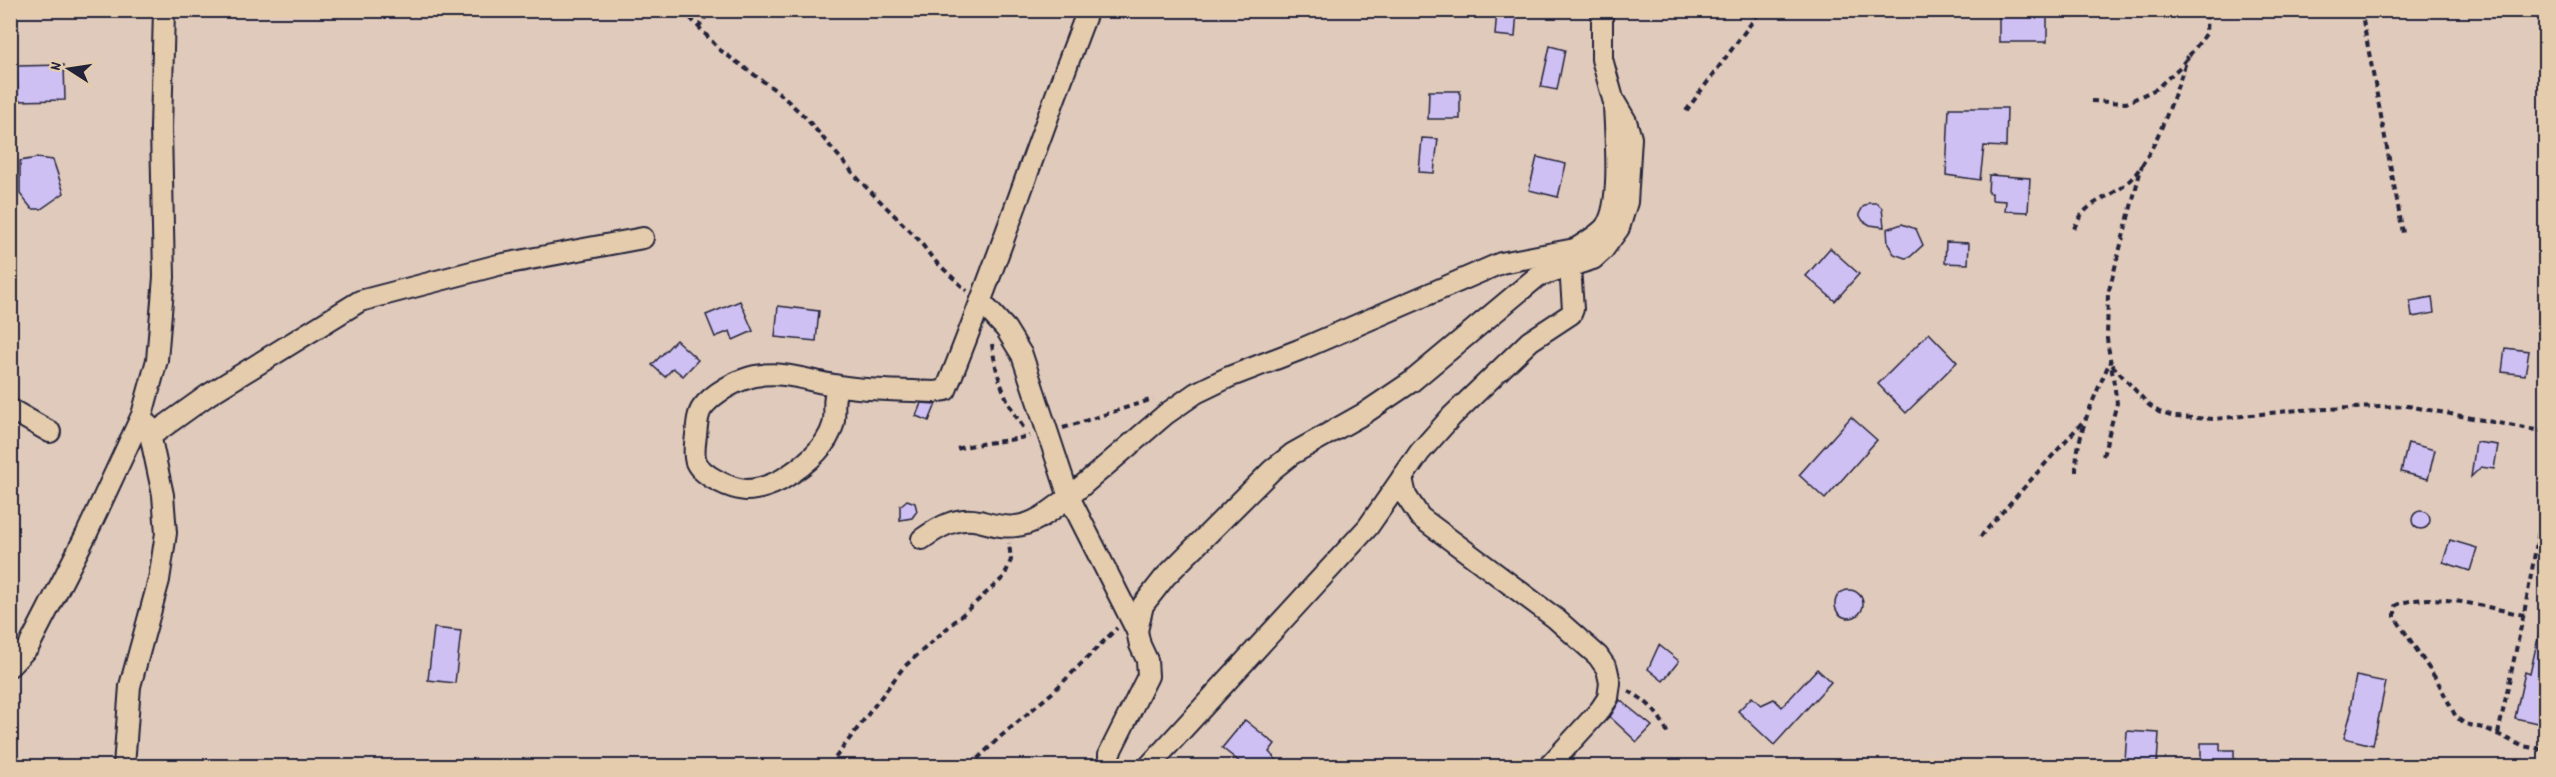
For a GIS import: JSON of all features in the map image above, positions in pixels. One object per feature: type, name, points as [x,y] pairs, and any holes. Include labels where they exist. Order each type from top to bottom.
[{"type":"street","points":[[10,666],[29,646],[87,533],[143,411],[156,360],[164,277],[161,128],[164,10]]},
{"type":"street","points":[[840,386],[836,391],[834,401],[833,426],[821,446],[810,458],[779,481],[760,488],[747,490],[736,488],[709,474],[695,459],[695,441],[702,408],[718,393],[738,381],[754,376],[783,374],[840,386],[935,392],[946,390],[982,303],[1014,207],[1088,10]]},
{"type":"street","points":[[922,539],[958,520],[1013,527],[1027,524],[1070,497],[1166,414],[1196,393],[1501,263],[1573,258],[1593,259],[1603,250],[1619,228],[1627,202],[1631,138],[1626,121],[1613,99],[1602,59],[1602,10]]},
{"type":"street","points":[[152,435],[208,395],[360,301],[498,265],[643,238]]},
{"type":"street","points":[[1133,624],[1143,605],[1165,577],[1272,470],[1292,454],[1365,413],[1411,382],[1538,276],[1573,258]]},
{"type":"street","points":[[1149,766],[1368,527],[1420,452],[1482,385],[1530,341],[1571,314],[1573,309],[1573,258]]},
{"type":"street","points":[[982,303],[1006,329],[1022,355],[1070,497],[1133,624],[1147,660],[1148,676],[1109,754],[1109,766]]},
{"type":"street","points":[[10,409],[50,432]]},
{"type":"street","points":[[124,766],[130,686],[159,580],[166,533],[163,495],[152,435],[143,411]]},
{"type":"street","points":[[1402,478],[1406,496],[1420,517],[1556,618],[1598,656],[1607,669],[1610,687],[1608,698],[1600,710],[1549,766]]},
{"type":"path","points":[[683,10],[720,50],[778,92],[805,117],[860,181],[919,240],[933,259],[957,283],[982,303]]},
{"type":"path","points":[[698,28],[710,10]]},
{"type":"path","points":[[1686,111],[1761,10]]},
{"type":"path","points":[[2091,101],[2126,104],[2156,89],[2206,34],[2207,10]]},
{"type":"path","points":[[2361,10],[2403,233]]},
{"type":"path","points":[[2103,456],[2117,403],[2106,339],[2108,294],[2142,165],[2173,101],[2188,56]]},
{"type":"path","points":[[2074,229],[2079,216],[2090,204],[2121,188],[2142,165]]},
{"type":"path","points":[[2076,472],[2079,439],[2085,418],[2111,363]]},
{"type":"path","points":[[2111,363],[2149,405],[2159,412],[2174,417],[2215,419],[2298,410],[2379,405],[2408,406],[2546,432]]},
{"type":"path","points":[[957,449],[977,443],[1006,441],[1047,432],[1156,398]]},
{"type":"path","points":[[1980,537],[2085,418]]},
{"type":"path","points":[[2498,734],[2524,615],[2546,493]]},
{"type":"path","points":[[829,766],[903,668],[1004,577],[1010,566],[1011,550],[996,526]]},
{"type":"path","points":[[2524,615],[2441,599],[2402,602],[2395,606],[2395,617],[2438,682],[2456,717],[2465,724],[2487,729],[2522,746],[2546,750]]},
{"type":"path","points":[[970,766],[1000,737],[1133,624]]},
{"type":"path","points":[[1610,687],[1631,693],[1647,703],[1664,724],[1668,735]]},
{"type":"building","points":[[1497,10],[1517,10],[1515,37],[1495,35]]},
{"type":"building","points":[[1999,10],[2047,10],[2047,42],[1999,42]]},
{"type":"building","points":[[1550,46],[1565,50],[1557,90],[1541,87]]},
{"type":"building","points":[[64,65],[65,100],[18,101],[17,66]]},
{"type":"building","points":[[1429,91],[1460,91],[1460,119],[1428,119]]},
{"type":"building","points":[[1949,108],[2007,108],[2006,147],[1984,146],[1980,180],[1946,175]]},
{"type":"building","points":[[1422,138],[1438,139],[1434,173],[1419,172]]},
{"type":"building","points":[[1537,157],[1566,164],[1558,197],[1529,190]]},
{"type":"building","points":[[37,158],[53,160],[64,193],[41,209],[32,209],[20,194],[20,161]]},
{"type":"building","points":[[1989,175],[2030,178],[2028,212],[2005,211],[2006,201],[1992,200],[1992,193],[1988,193]]},
{"type":"building","points":[[1869,203],[1877,203],[1882,208],[1884,227],[1870,225],[1863,221],[1859,214]]},
{"type":"building","points":[[1902,224],[1916,229],[1923,245],[1910,257],[1905,258],[1894,254],[1888,244],[1887,229]]},
{"type":"building","points":[[1946,242],[1969,243],[1968,264],[1945,263]]},
{"type":"building","points":[[1830,248],[1859,274],[1835,301],[1806,276]]},
{"type":"building","points":[[2432,297],[2434,313],[2412,317],[2410,301]]},
{"type":"building","points":[[740,301],[753,331],[733,340],[730,331],[715,337],[706,315]]},
{"type":"building","points":[[778,306],[819,311],[816,341],[775,337]]},
{"type":"building","points":[[1929,333],[1957,362],[1906,413],[1878,384]]},
{"type":"building","points":[[676,340],[698,360],[683,376],[673,368],[665,377],[652,365]]},
{"type":"building","points":[[2505,348],[2529,351],[2525,375],[2502,372]]},
{"type":"building","points":[[921,403],[936,404],[929,421],[916,416]]},
{"type":"building","points":[[1851,417],[1877,440],[1825,499],[1799,475]]},
{"type":"building","points":[[2476,442],[2498,445],[2494,469],[2481,467],[2471,477]]},
{"type":"building","points":[[2408,443],[2435,450],[2428,479],[2401,472]]},
{"type":"building","points":[[907,500],[915,503],[917,511],[912,518],[900,520],[900,506]]},
{"type":"building","points":[[2417,511],[2425,511],[2430,516],[2428,527],[2417,529],[2412,524],[2412,516]]},
{"type":"building","points":[[2450,540],[2477,548],[2470,571],[2443,562]]},
{"type":"building","points":[[1849,590],[1859,594],[1863,604],[1859,614],[1849,618],[1839,614],[1835,604],[1839,594]]},
{"type":"building","points":[[434,628],[461,631],[455,683],[428,680]]},
{"type":"building","points":[[2539,633],[2546,634],[2546,725],[2515,718],[2525,672],[2530,674]]},
{"type":"building","points":[[1659,645],[1679,661],[1663,681],[1648,669]]},
{"type":"building","points":[[1817,669],[1831,682],[1774,745],[1738,711],[1752,697],[1761,705],[1774,699],[1782,707]]},
{"type":"building","points":[[2356,676],[2386,682],[2373,745],[2344,738],[2352,709],[2350,708]]},
{"type":"building","points":[[1620,700],[1652,726],[1637,742],[1610,717]]},
{"type":"building","points":[[1245,720],[1275,744],[1269,752],[1282,766],[1245,766],[1222,748]]},
{"type":"building","points":[[2127,731],[2159,733],[2157,763],[2125,761]]},
{"type":"building","points":[[2201,743],[2220,743],[2220,750],[2234,750],[2234,766],[2201,766]]}]
